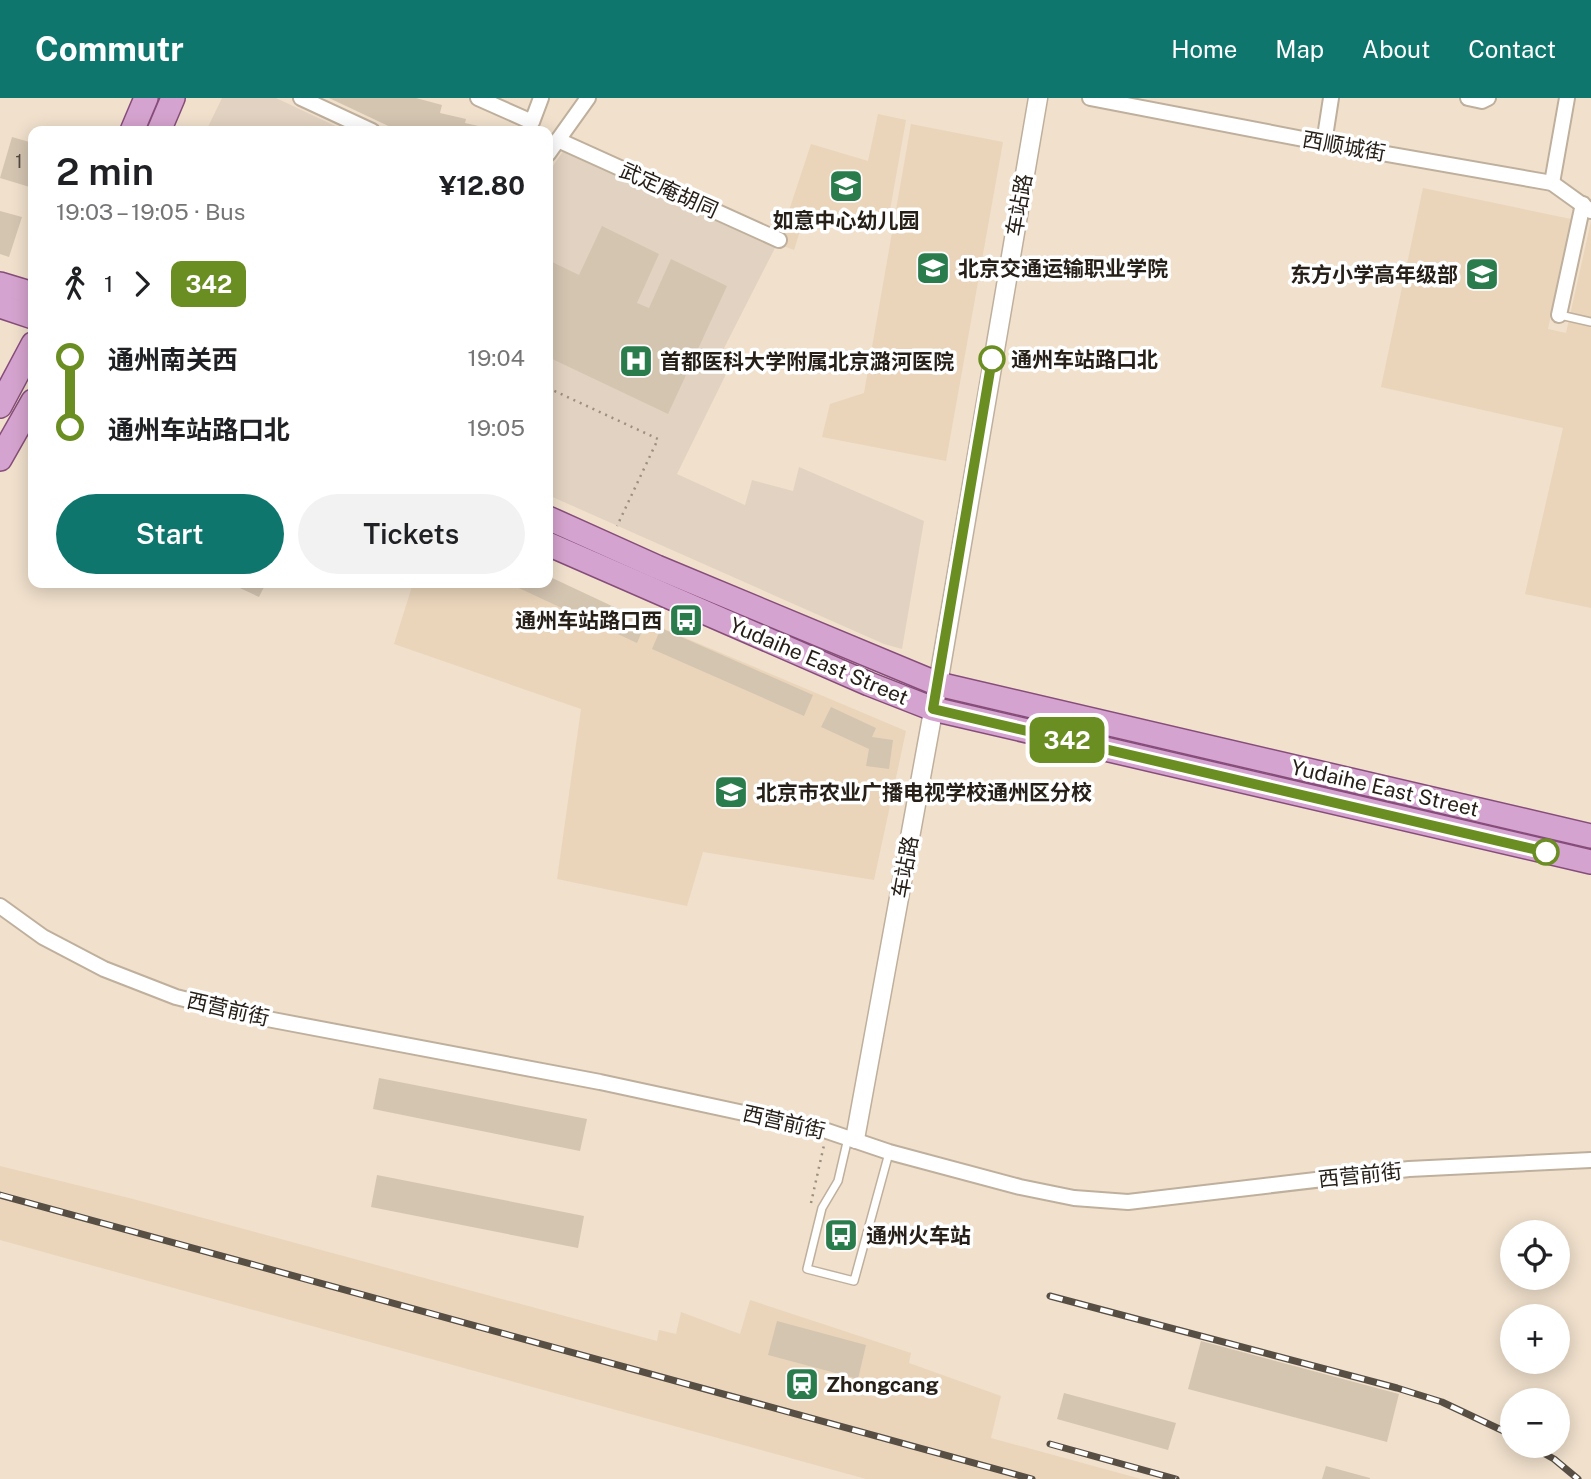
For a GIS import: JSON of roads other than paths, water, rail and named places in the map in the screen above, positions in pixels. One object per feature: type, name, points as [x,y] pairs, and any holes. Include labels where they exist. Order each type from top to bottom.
[{"type":"main road","points":[[134,126],[146,98]]},
{"type":"main road","points":[[161,126],[173,98]]},
{"type":"main road","points":[[0,284],[28,292]]},
{"type":"main road","points":[[0,306],[28,315]]},
{"type":"main road","points":[[0,406],[28,353]]},
{"type":"main road","points":[[0,459],[28,410]]},
{"type":"main road","name":"Yudaihe East Street","points":[[553,520],[657,567],[938,684],[1591,836]]},
{"type":"main road","name":"Yudaihe East Street","points":[[553,546],[869,684],[933,709],[1591,862]]},
{"type":"street","points":[[301,98],[361,126]]},
{"type":"street","points":[[478,98],[533,122],[541,98]]},
{"type":"street","points":[[553,147],[588,98]]},
{"type":"street","name":"车站路","points":[[852,1138],[938,684],[1038,98]]},
{"type":"street","name":"西顺城街","points":[[1090,98],[1552,183],[1587,207]]},
{"type":"street","points":[[1324,143],[1331,98]]},
{"type":"street","points":[[1468,98],[1482,101],[1488,98]]},
{"type":"street","points":[[1552,183],[1567,98]]},
{"type":"street","name":"武定庵胡同","points":[[558,140],[779,240]]},
{"type":"street","points":[[1559,315],[1587,207]]},
{"type":"street","name":"西营前街","points":[[0,906],[43,937],[104,969],[176,997],[257,1017],[614,1085],[852,1138],[889,1152],[1020,1187],[1074,1198],[1128,1202],[1409,1170],[1591,1160]]},
{"type":"lane","points":[[1559,315],[1591,322]]},
{"type":"lane","points":[[852,1138],[838,1181],[822,1208],[807,1269],[854,1281],[889,1152]]},
{"type":"railway","points":[[0,1195],[1032,1479]]},
{"type":"railway","points":[[1050,1296],[1397,1388],[1442,1402],[1500,1429]]},
{"type":"railway","points":[[1050,1444],[1176,1479]]},
{"type":"railway","points":[[1552,1458],[1578,1479]]},
{"type":"place","name":"如意中心幼儿园","points":[[846,186]]},
{"type":"place","name":"北京交通运输职业学院","points":[[933,268]]},
{"type":"place","name":"东方小学高年级部","points":[[1482,274]]},
{"type":"place","name":"通州车站路口北","points":[[992,359]]},
{"type":"place","name":"首都医科大学附属北京潞河医院","points":[[636,361]]},
{"type":"place","name":"通州车站路口西","points":[[686,620]]},
{"type":"place","name":"北京市农业广播电视学校通州区分校","points":[[731,792]]},
{"type":"place","name":"通州火车站","points":[[841,1235]]},
{"type":"place","name":"Zhongcang","points":[[802,1384]]}]
